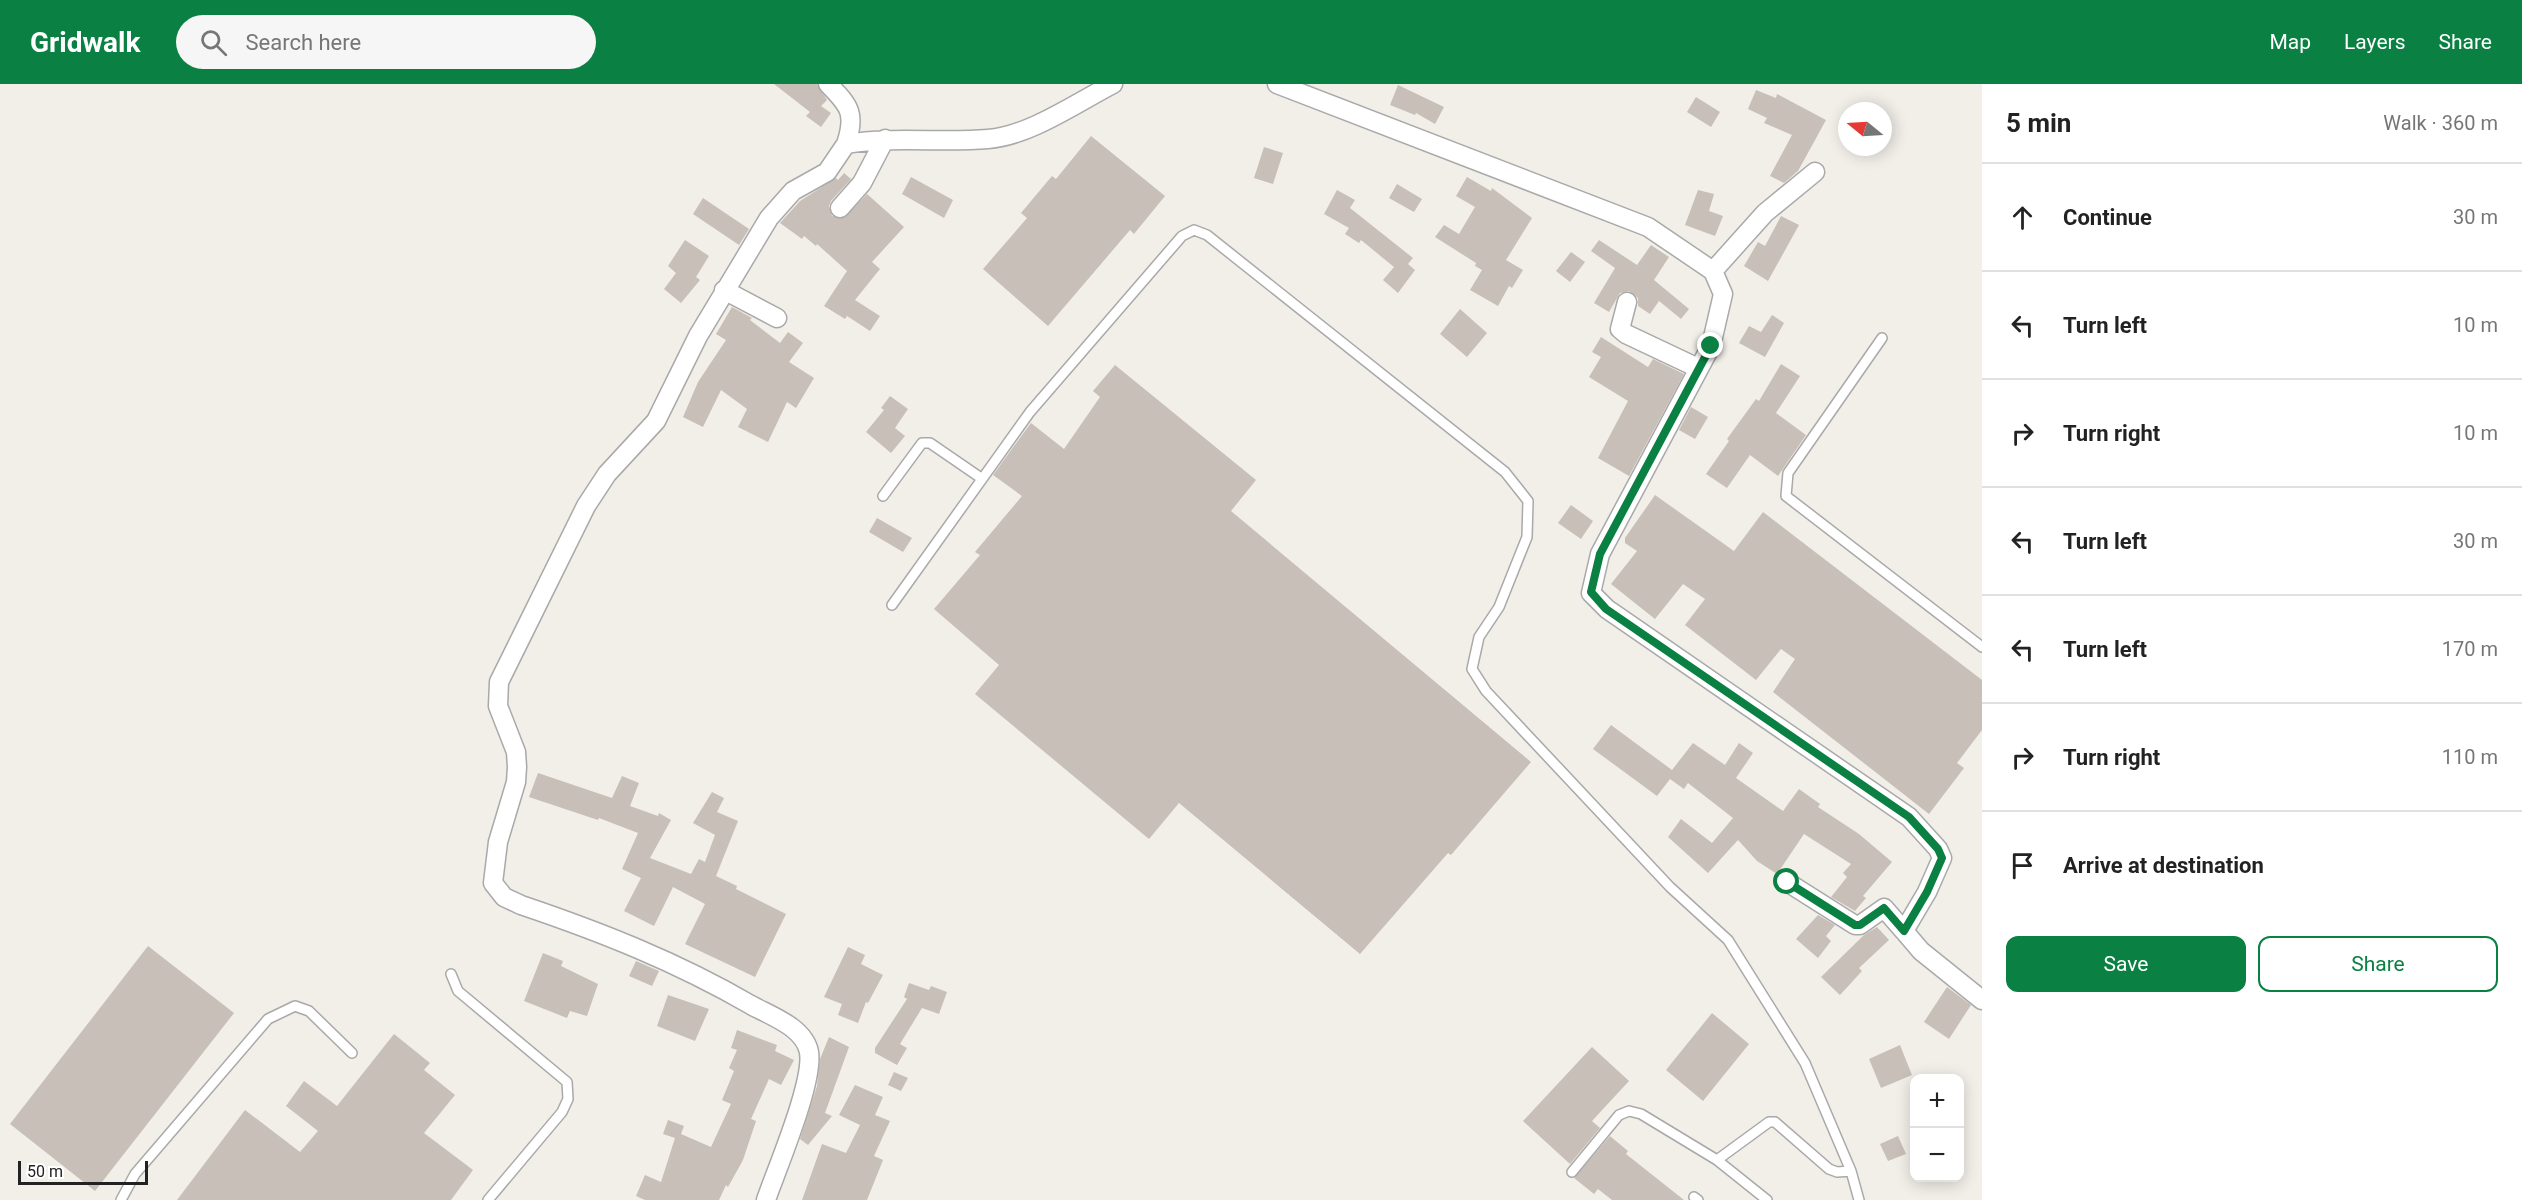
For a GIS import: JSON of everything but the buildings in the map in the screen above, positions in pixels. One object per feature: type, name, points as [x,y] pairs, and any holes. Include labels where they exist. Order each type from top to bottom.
[{"type":"street","points":[[766,1200],[809,1076],[808,1049],[800,1034],[677,964],[601,932],[504,897],[493,883],[498,842],[516,782],[517,767],[516,752],[498,706],[499,682],[586,506],[607,474],[657,422],[698,336],[769,218],[793,191],[828,172],[846,144],[852,124],[851,110],[828,84]]},
{"type":"street","points":[[846,144],[885,139],[989,139],[1022,131],[1113,84]]},
{"type":"street","points":[[1277,84],[1647,226],[1713,271],[1723,294],[1711,346],[1600,554],[1591,592],[1606,609],[1909,817],[1938,849],[1942,858],[1927,892],[1904,931]]},
{"type":"street","points":[[840,208],[862,183],[885,139]]},
{"type":"street","points":[[1713,271],[1764,213],[1815,172]]},
{"type":"street","points":[[724,290],[777,318]]},
{"type":"street","points":[[1627,302],[1620,321],[1620,329],[1698,368]]},
{"type":"street","points":[[1787,882],[1855,925],[1860,925],[1884,908],[1921,951],[1982,1000]]},
{"type":"lane","points":[[892,605],[1030,411],[1182,236],[1194,230],[1217,243],[1505,472],[1528,501],[1527,537],[1499,607],[1479,637],[1472,669],[1486,690],[1670,887],[1728,940],[1805,1063],[1851,1171],[1859,1200]]},
{"type":"lane","points":[[1882,338],[1788,473],[1786,496],[1982,647]]},
{"type":"lane","points":[[883,496],[922,443],[930,443],[981,478]]},
{"type":"lane","points":[[451,974],[458,991],[567,1082],[568,1099],[562,1112],[488,1200]]},
{"type":"lane","points":[[121,1200],[135,1174],[268,1019],[295,1006],[309,1011],[352,1053]]},
{"type":"lane","points":[[1572,1172],[1619,1115],[1629,1111],[1641,1114],[1717,1160],[1767,1200]]},
{"type":"lane","points":[[1717,1160],[1769,1122],[1775,1122],[1829,1169],[1836,1172],[1851,1171]]},
{"type":"route","points":[[1711,346],[1600,554],[1591,592],[1606,609],[1844,770],[1909,817],[1938,849],[1942,858],[1927,892],[1904,931],[1890,911],[1884,908],[1858,926],[1787,882]]}]
